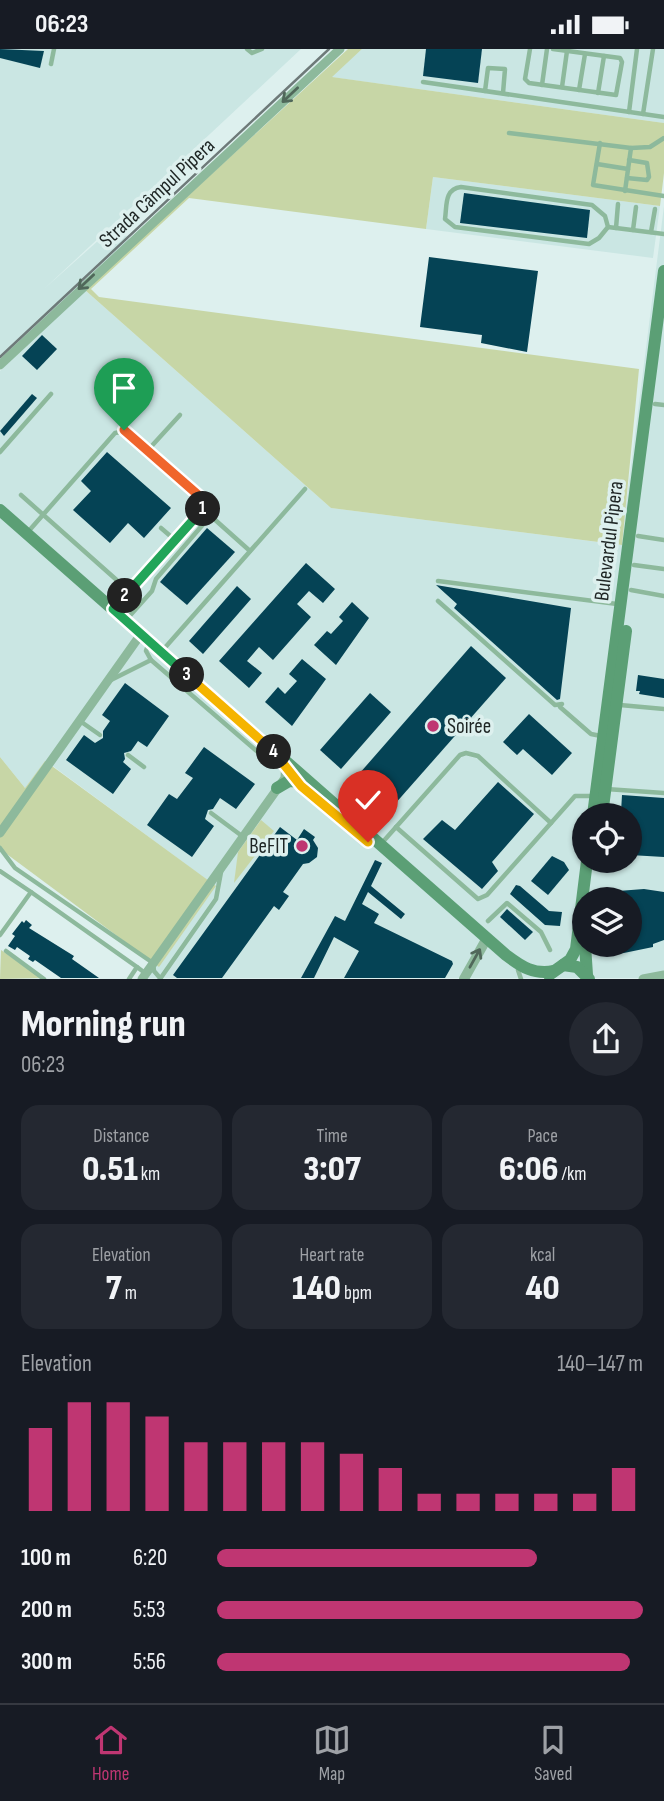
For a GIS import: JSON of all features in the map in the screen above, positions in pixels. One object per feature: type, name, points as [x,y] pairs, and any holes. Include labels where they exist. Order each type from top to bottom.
[{"type":"main road","name":"Bulevardul Pipera","points":[[601,803],[602,737],[664,271]]},
{"type":"main road","name":"Bulevardul Pipera","points":[[597,803],[616,705],[638,536],[659,404],[664,332]]},
{"type":"main road","points":[[0,510],[145,638],[156,656],[275,752],[296,781],[351,831],[368,842],[381,845]]},
{"type":"main road","points":[[286,766],[315,787],[506,955],[529,971],[544,973],[577,967],[588,977]]},
{"type":"main road","points":[[277,788],[286,782],[296,781],[315,787]]},
{"type":"main road","points":[[555,971],[576,949],[586,873]]},
{"type":"main road","points":[[506,955],[522,976]]},
{"type":"main road","points":[[586,957],[588,977]]},
{"type":"street","name":"Strada Câmpul Pipera","points":[[0,365],[340,49]]},
{"type":"street","points":[[0,833],[108,682],[145,638]]},
{"type":"street","points":[[144,976],[277,788],[286,766]]},
{"type":"street","points":[[464,978],[486,938]]},
{"type":"street","points":[[643,978],[664,975]]},
{"type":"lane","points":[[51,64],[54,49]]},
{"type":"lane","points":[[247,49],[252,53],[261,49]]},
{"type":"lane","points":[[530,49],[525,79],[529,83],[542,85],[562,87],[598,93],[616,95],[622,62],[620,58],[550,49],[542,85]]},
{"type":"lane","points":[[629,112],[637,49]]},
{"type":"lane","points":[[643,114],[653,49]]},
{"type":"lane","points":[[562,87],[567,51]]},
{"type":"lane","points":[[579,90],[584,54]]},
{"type":"lane","points":[[598,93],[604,56]]},
{"type":"lane","points":[[485,91],[488,68],[505,69],[503,93]]},
{"type":"lane","points":[[423,82],[664,117]]},
{"type":"lane","points":[[509,133],[631,148],[650,147],[664,138]]},
{"type":"lane","points":[[600,143],[593,185],[664,196]]},
{"type":"lane","points":[[625,191],[631,148]]},
{"type":"lane","points":[[627,178],[647,180],[649,177],[648,163],[629,160]]},
{"type":"lane","points":[[597,164],[628,169]]},
{"type":"lane","points":[[461,187],[592,205],[605,216],[608,227],[599,238],[589,243],[455,227],[445,219],[448,195],[461,187]]},
{"type":"lane","points":[[616,228],[618,204]]},
{"type":"lane","points":[[633,230],[636,207]]},
{"type":"lane","points":[[651,232],[655,209]]},
{"type":"lane","points":[[608,227],[664,234]]},
{"type":"lane","points":[[0,452],[51,394]]},
{"type":"lane","points":[[148,450],[180,415]]},
{"type":"lane","points":[[26,534],[118,431],[127,431],[205,501],[204,508],[113,609]]},
{"type":"lane","points":[[108,682],[156,656],[305,489]]},
{"type":"lane","points":[[21,495],[129,591]]},
{"type":"lane","points":[[126,621],[152,591],[156,579],[206,521],[213,518],[250,551]]},
{"type":"lane","points":[[161,528],[175,540]]},
{"type":"lane","points":[[638,536],[664,540]]},
{"type":"lane","points":[[634,565],[664,569]]},
{"type":"lane","points":[[438,581],[621,604]]},
{"type":"lane","points":[[631,590],[664,596]]},
{"type":"lane","points":[[438,601],[555,705],[561,705],[591,734],[602,737]]},
{"type":"lane","points":[[616,705],[664,709]]},
{"type":"lane","points":[[80,721],[100,735]]},
{"type":"lane","points":[[381,845],[460,755],[466,753],[478,756],[551,823]]},
{"type":"lane","points":[[128,755],[144,767]]},
{"type":"lane","points":[[396,827],[478,899],[487,895],[575,796],[600,792],[664,793]]},
{"type":"lane","points":[[211,813],[243,836]]},
{"type":"lane","points":[[0,848],[15,868],[153,963],[154,971],[160,978],[216,899],[221,867]]},
{"type":"lane","points":[[0,871],[137,967],[144,976]]},
{"type":"lane","points":[[0,935],[31,892]]},
{"type":"lane","points":[[488,921],[503,904],[509,903],[541,932],[550,950]]},
{"type":"lane","points":[[6,951],[44,978]]},
{"type":"lane","points":[[129,978],[137,967]]},
{"type":"shaded area","points":[[0,49],[301,49],[44,289],[118,223],[129,240],[0,361]]},
{"type":"shaded area","points":[[362,49],[664,49],[664,123],[331,77]]},
{"type":"shaded area","points":[[433,177],[660,206],[653,258],[426,229]]},
{"type":"shaded area","points":[[664,206],[664,978],[142,978],[210,882],[46,761],[25,788],[0,757],[0,371],[85,290],[331,508],[621,545]]},
{"type":"green space","points":[[348,49],[362,49],[332,77],[664,123],[664,173],[660,206],[433,177],[426,229],[189,198],[91,289],[99,297],[639,369],[622,545],[331,508],[85,290]]},
{"type":"green space","points":[[0,757],[25,788],[45,761],[216,886],[159,967],[0,849]]},
{"type":"green space","points":[[261,820],[274,831],[234,883],[238,852]]},
{"type":"green space","points":[[1,950],[41,978],[0,979]]},
{"type":"building","points":[[0,49],[44,51],[40,68],[0,58]]},
{"type":"building","points":[[426,49],[482,49],[478,83],[423,76]]},
{"type":"building","points":[[464,193],[590,210],[587,238],[460,223]]},
{"type":"building","points":[[429,257],[538,271],[527,352],[481,343],[482,335],[420,327]]},
{"type":"building","points":[[42,335],[57,349],[37,370],[22,356]]},
{"type":"building","points":[[32,394],[37,398],[4,436],[0,431]]},
{"type":"building","points":[[107,452],[171,508],[144,538],[128,523],[110,543],[73,510],[91,491],[81,481]]},
{"type":"building","points":[[207,528],[235,552],[187,605],[160,582]]},
{"type":"building","points":[[306,563],[335,589],[323,603],[309,591],[297,604],[311,617],[273,660],[259,647],[247,661],[262,673],[249,688],[219,661]]},
{"type":"building","points":[[436,585],[571,608],[560,699],[557,700],[454,608],[457,604]]},
{"type":"building","points":[[237,586],[251,599],[203,654],[189,641]]},
{"type":"building","points":[[352,602],[369,618],[336,665],[314,645],[327,631],[331,634],[343,621],[339,617]]},
{"type":"building","name":"Soirée","points":[[471,646],[506,678],[394,805],[359,774]]},
{"type":"building","points":[[302,659],[326,679],[292,726],[265,702],[278,687],[285,694],[297,681],[289,674]]},
{"type":"building","points":[[638,675],[664,679],[664,698],[639,694],[640,691],[636,691]]},
{"type":"building","points":[[125,683],[169,716],[147,747],[138,741],[131,751],[124,753],[123,762],[131,769],[113,794],[66,760],[84,735],[95,743],[103,738],[103,731],[110,721],[102,715]]},
{"type":"building","points":[[370,693],[391,712],[341,769],[320,750]]},
{"type":"building","points":[[529,714],[572,753],[552,775],[523,749],[517,755],[503,742]]},
{"type":"building","points":[[204,747],[255,784],[236,809],[220,798],[213,809],[208,810],[205,819],[214,826],[192,857],[147,825],[169,794],[177,799],[193,778],[185,773]]},
{"type":"building","points":[[498,782],[534,814],[492,862],[498,871],[482,889],[423,839],[442,820],[455,830]]},
{"type":"building","points":[[622,795],[664,798],[664,857],[642,856],[642,803],[622,803]]},
{"type":"building","points":[[280,827],[297,840],[304,829],[315,837],[313,840],[318,848],[317,857],[303,864],[283,892],[289,896],[279,910],[274,906],[222,978],[177,978],[173,975]]},
{"type":"building","points":[[552,856],[564,862],[569,870],[548,895],[531,881]]},
{"type":"building","points":[[375,860],[382,863],[371,886],[405,914],[401,919],[368,892],[362,904],[379,914],[374,923],[452,961],[445,978],[344,978],[359,951],[334,937],[314,978],[301,978],[335,916],[345,921]]},
{"type":"building","points":[[516,885],[549,911],[562,912],[560,926],[545,925],[510,894]]},
{"type":"building","points":[[642,889],[664,892],[664,940],[653,944],[653,947],[642,949]]},
{"type":"building","points":[[507,909],[533,932],[525,940],[500,917]]},
{"type":"building","points":[[26,920],[32,925],[29,928],[74,956],[72,959],[99,978],[61,978],[35,960],[33,962],[28,959],[30,956],[17,947],[15,950],[8,946],[15,936],[12,934],[22,921],[24,923]]},
{"type":"railway","points":[[0,357],[329,49]]},
{"type":"place","name":"Soirée","points":[[433,726]]},
{"type":"place","name":"BeFIT","points":[[302,846]]},
{"type":"route","points":[[124,430],[205,501],[205,505],[113,609],[275,752],[296,781],[351,831],[368,842]]}]
